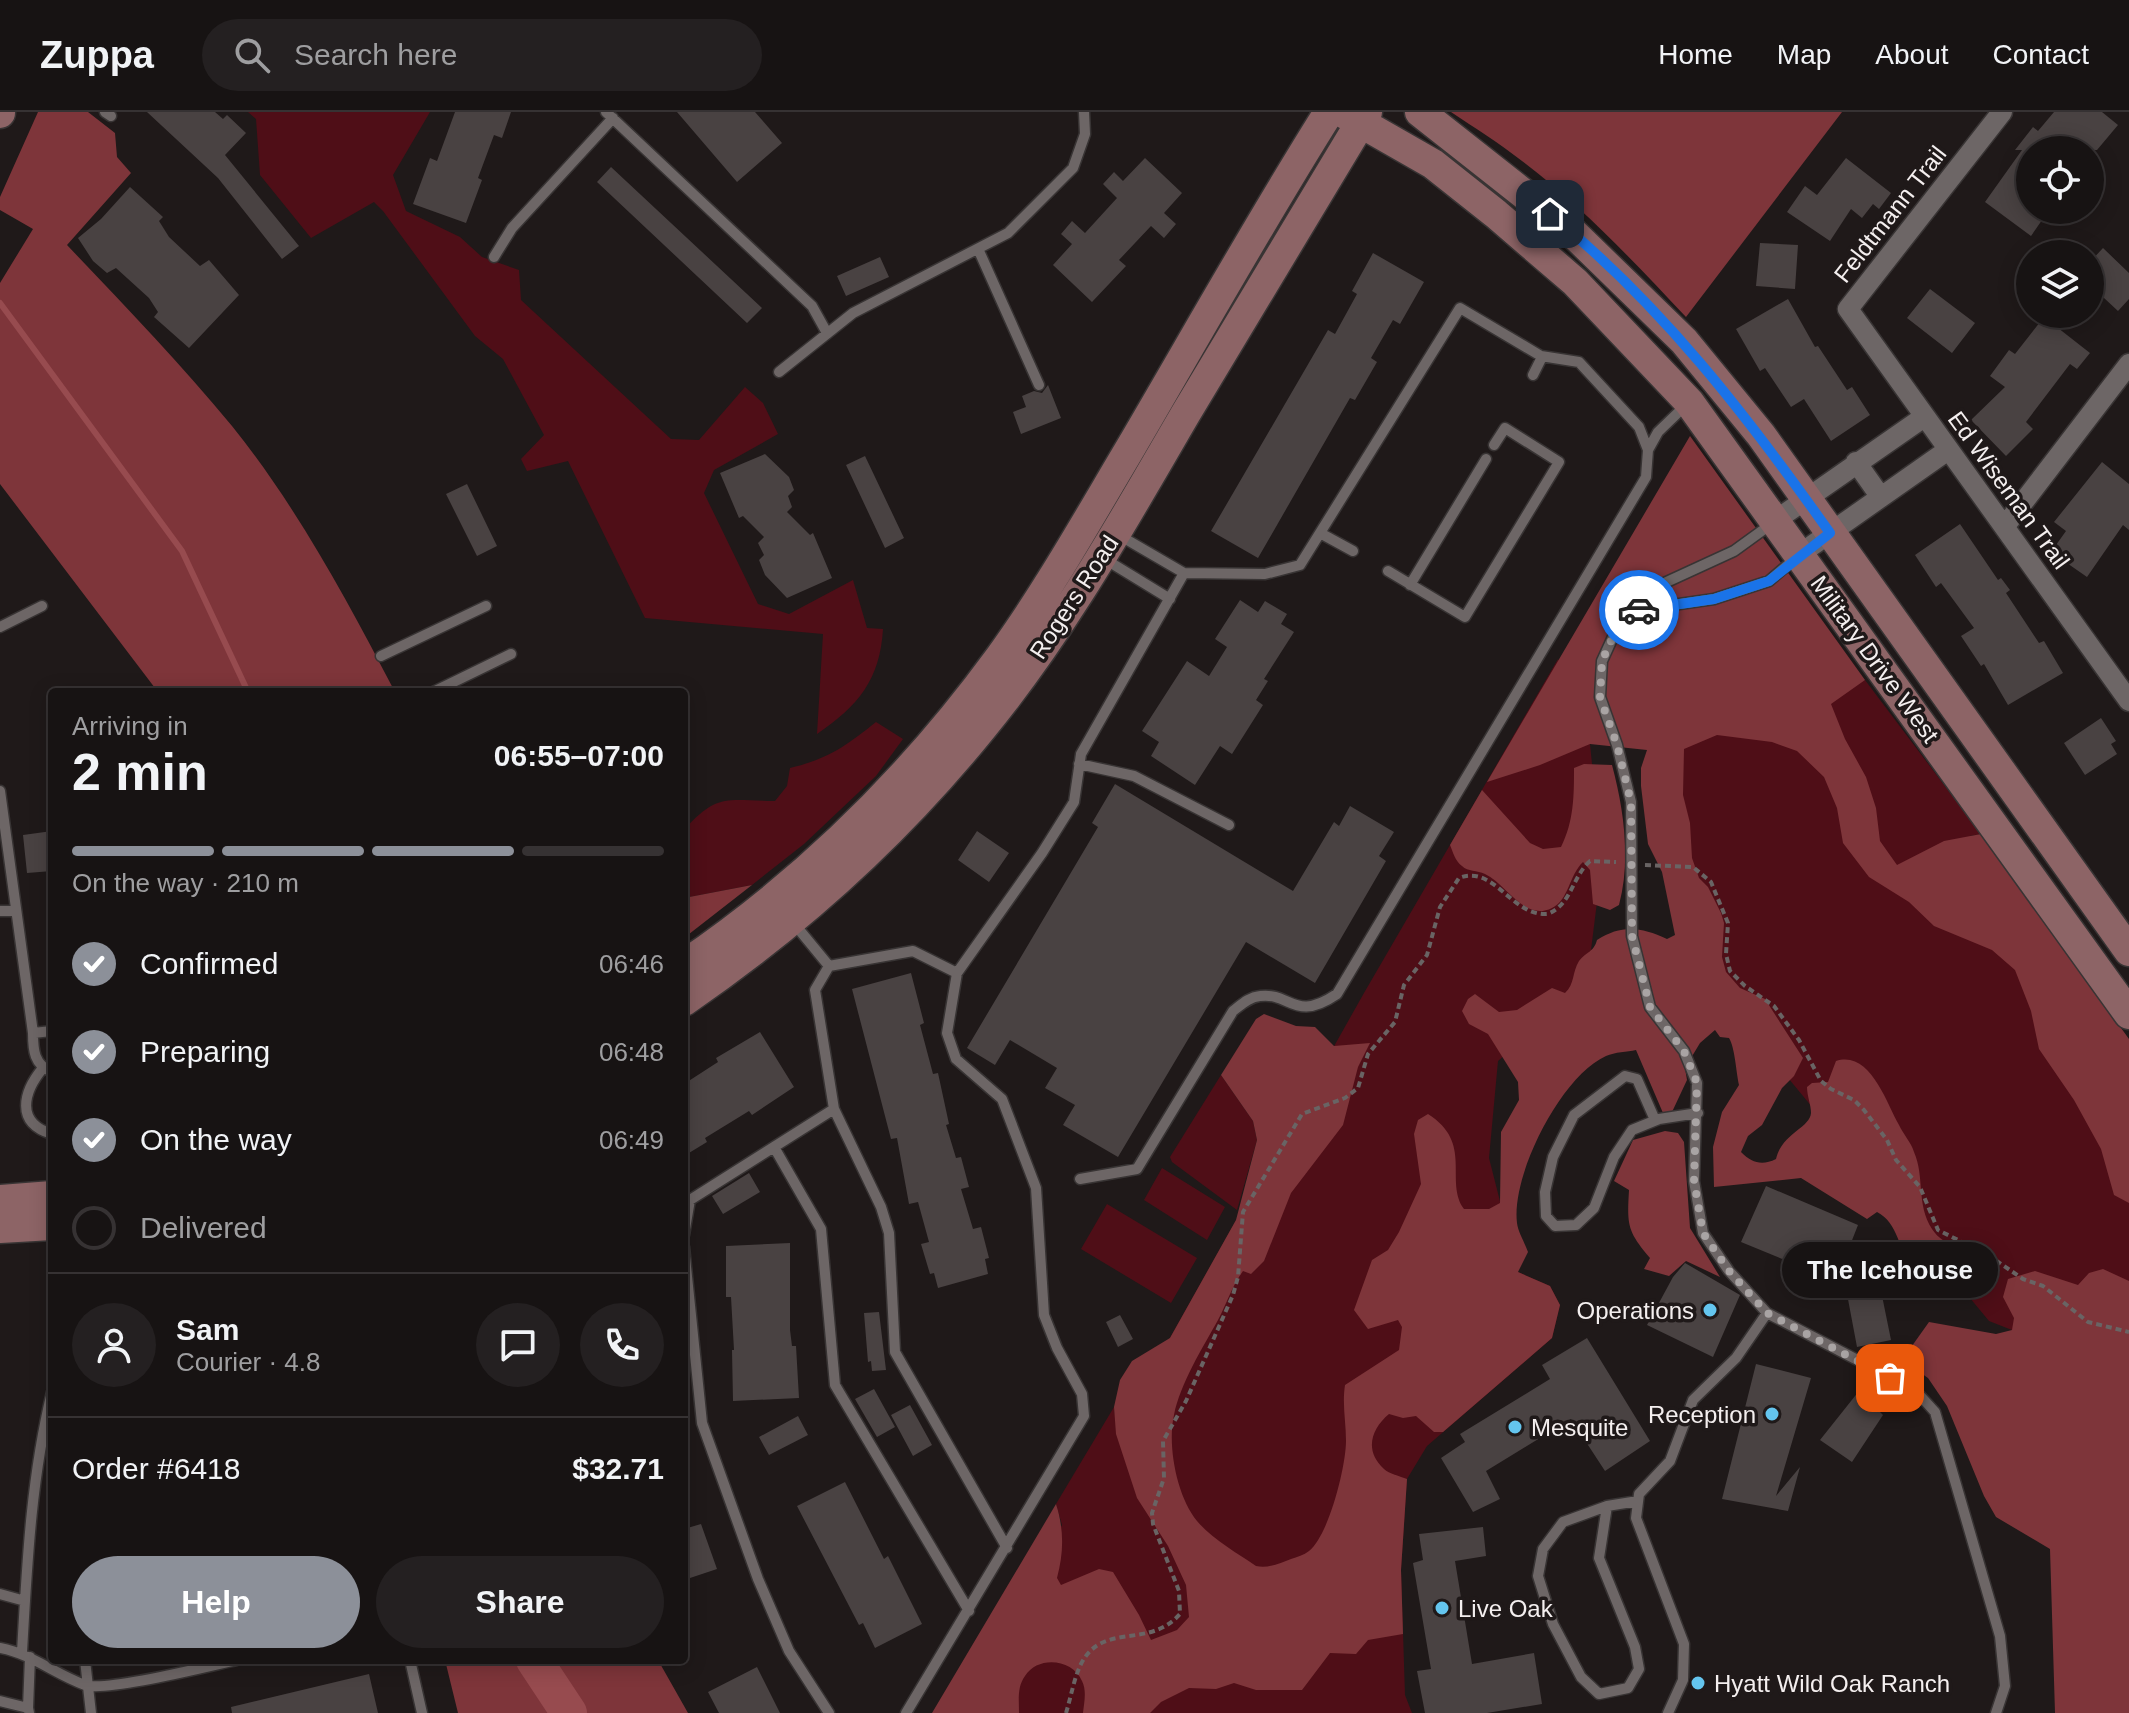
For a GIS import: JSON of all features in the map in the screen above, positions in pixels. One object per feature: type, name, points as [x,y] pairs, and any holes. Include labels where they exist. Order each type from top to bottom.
[{"type":"main road","name":"Rogers Road","points":[[688,997],[783,909],[949,721],[1020,628],[1082,530],[1329,112]]},
{"type":"main road","name":"Military Drive West","points":[[1420,112],[1572,232],[1684,341],[1761,435],[2129,951]]},
{"type":"main road","name":"Rogers Road","points":[[688,963],[783,909],[885,836],[974,739],[1035,658],[1108,545],[1357,115]]},
{"type":"main road","name":"Military Drive West","points":[[1357,115],[1433,164],[1575,282],[1689,402],[2129,1014]]},
{"type":"main road","points":[[0,1200],[48,1196]]},
{"type":"main road","points":[[0,1228],[48,1225]]},
{"type":"street","name":"Feldtmann Trail","points":[[1848,309],[2002,112]]},
{"type":"street","name":"Ed Wiseman Trail","points":[[1848,309],[2129,701]]},
{"type":"street","points":[[2005,526],[2129,364]]},
{"type":"street","points":[[1776,520],[1924,417]]},
{"type":"street","points":[[1800,554],[1948,450]]},
{"type":"street","points":[[1856,462],[1880,496]]},
{"type":"lane","points":[[779,372],[853,313],[979,251],[1008,233],[1073,168],[1085,134],[1084,112]]},
{"type":"lane","points":[[494,257],[512,228],[609,115],[812,306],[827,333]]},
{"type":"lane","points":[[979,251],[1039,385]]},
{"type":"lane","points":[[1080,1179],[1137,1169],[1233,1011],[1249,999],[1263,995],[1294,1006],[1312,1006],[1324,1003],[1337,994],[1646,477],[1648,450],[1639,427],[1579,362],[1542,357],[1460,308],[1300,565],[1265,574],[1184,573],[1108,545],[1082,530]]},
{"type":"lane","points":[[1533,375],[1542,357]]},
{"type":"lane","points":[[1648,450],[1666,425],[1689,402]]},
{"type":"lane","points":[[1388,571],[1465,617],[1559,462],[1505,428],[1494,445]]},
{"type":"lane","points":[[1410,585],[1486,459]]},
{"type":"lane","points":[[1776,520],[1734,551],[1660,585],[1638,610],[1618,626],[1602,661],[1600,697],[1617,745],[1631,802],[1632,936],[1650,1007],[1684,1051],[1697,1083],[1694,1181],[1703,1233],[1729,1271],[1767,1313],[1915,1390],[1935,1412],[2000,1636],[2005,1686],[1996,1713]]},
{"type":"lane","points":[[1082,530],[1108,545],[1170,599]]},
{"type":"lane","points":[[1320,533],[1353,551]]},
{"type":"lane","points":[[1638,610],[1714,599],[1769,581],[1800,554]]},
{"type":"lane","points":[[906,1713],[1084,1416],[1082,1394],[1057,1348],[1044,1315],[1036,1188],[1002,1099],[956,1059],[947,1033],[957,973],[1074,802],[1081,754],[1184,573]]},
{"type":"lane","points":[[0,627],[42,606]]},
{"type":"lane","points":[[381,656],[486,606]]},
{"type":"lane","points":[[441,688],[511,654]]},
{"type":"lane","points":[[1079,764],[1134,776],[1229,825]]},
{"type":"lane","points":[[0,791],[5,850],[33,1033],[32,1052],[47,1070],[31,1082],[25,1098],[28,1117],[38,1130],[48,1133]]},
{"type":"lane","points":[[783,909],[829,966]]},
{"type":"lane","points":[[0,911],[15,911]]},
{"type":"lane","points":[[957,973],[913,951],[829,966],[815,990],[834,1109],[881,1207],[889,1233],[895,1352],[1007,1548]]},
{"type":"lane","points":[[33,1033],[48,1031]]},
{"type":"lane","points":[[1655,1120],[1637,1079],[1625,1076],[1574,1115],[1553,1157],[1545,1192],[1546,1216],[1555,1226],[1576,1225],[1594,1208],[1620,1148],[1632,1130],[1655,1120],[1698,1113]]},
{"type":"lane","points":[[688,1212],[690,1200],[834,1109]]},
{"type":"lane","points":[[774,1147],[821,1229],[835,1385],[969,1611]]},
{"type":"lane","points":[[688,1286],[702,1423],[758,1579],[789,1651],[829,1713]]},
{"type":"lane","points":[[1668,1713],[1683,1680],[1684,1644],[1636,1518],[1639,1494],[1670,1461],[1693,1400],[1736,1358],[1767,1313]]},
{"type":"lane","points":[[0,1701],[29,1710],[25,1601],[38,1450],[48,1409]]},
{"type":"lane","points":[[1607,1506],[1599,1558],[1635,1647],[1639,1669],[1628,1688],[1599,1694],[1581,1677],[1553,1624],[1538,1576],[1543,1549],[1563,1522],[1607,1506],[1638,1501]]},
{"type":"lane","points":[[0,1594],[25,1601]]},
{"type":"lane","points":[[0,1648],[26,1654],[88,1686],[144,1680],[218,1664]]},
{"type":"lane","points":[[85,1664],[91,1713]]},
{"type":"lane","points":[[411,1664],[422,1713]]},
{"type":"path","points":[[1066,1713],[1082,1663],[1100,1643],[1109,1638],[1161,1631],[1180,1614],[1179,1591],[1153,1524],[1152,1513],[1164,1478],[1163,1441],[1186,1401],[1233,1295],[1238,1277],[1243,1212],[1302,1114],[1345,1098],[1358,1088],[1368,1054],[1395,1022],[1404,985],[1427,955],[1445,895],[1459,878],[1479,876],[1518,907],[1547,914],[1567,899],[1580,871],[1590,861],[1673,867],[1686,865],[1711,882],[1728,923],[1726,954],[1730,971],[1745,986],[1774,1006],[1799,1040],[1821,1081],[1854,1100],[1864,1110],[1887,1140],[1896,1160],[1920,1187],[1938,1230],[1988,1255],[2023,1279],[2043,1286],[2088,1322],[2129,1332]]},
{"type":"shaded area","points":[[38,112],[88,112],[115,133],[117,157],[131,173],[67,245],[192,379],[256,457],[320,555],[393,688],[155,688],[0,484],[0,283],[33,229],[0,210],[0,197]]},
{"type":"shaded area","points":[[248,112],[430,112],[393,175],[406,211],[460,237],[482,257],[519,270],[521,300],[671,439],[699,440],[745,387],[763,403],[778,434],[714,470],[704,493],[758,604],[789,614],[853,580],[867,628],[883,629],[872,677],[855,702],[817,734],[823,634],[645,618],[568,461],[527,471],[521,459],[544,435],[503,359],[475,336],[374,202],[311,238],[260,175],[256,119]]},
{"type":"shaded area","points":[[1451,112],[1842,112],[1686,317],[1566,197],[1513,154]]},
{"type":"shaded area","points":[[1690,436],[1865,680],[1831,704],[1845,739],[1866,777],[1876,808],[1880,841],[1897,865],[1944,841],[1981,834],[2129,1039],[2129,1203],[2114,1195],[2101,1149],[2074,1100],[2039,1049],[2031,1011],[2015,970],[1992,950],[1934,926],[1909,902],[1869,877],[1843,843],[1837,808],[1824,777],[1797,751],[1772,742],[1717,735],[1684,749],[1683,795],[1690,823],[1692,858],[1699,878],[1708,887],[1724,923],[1722,957],[1726,972],[1740,988],[1765,999],[1803,1058],[1762,1125],[1748,1136],[1741,1152],[1757,1162],[1776,1159],[1784,1143],[1809,1118],[1811,1110],[1807,1087],[1812,1083],[1828,1082],[1836,1061],[1858,1063],[1875,1080],[1913,1148],[1924,1210],[1932,1229],[1943,1241],[1988,1265],[1985,1273],[1979,1277],[1963,1270],[1932,1293],[1914,1277],[1894,1229],[1877,1212],[1867,1219],[1801,1178],[1714,1187],[1713,1147],[1722,1112],[1739,1085],[1729,1038],[1720,1037],[1715,1030],[1700,1043],[1685,1068],[1687,1080],[1672,1112],[1663,1113],[1636,1050],[1606,1056],[1589,1067],[1556,1105],[1531,1154],[1517,1203],[1518,1226],[1528,1252],[1518,1272],[1550,1286],[1560,1305],[1552,1338],[1443,1432],[1434,1432],[1416,1416],[1403,1418],[1389,1414],[1374,1433],[1372,1448],[1378,1462],[1389,1472],[1407,1479],[1401,1570],[1403,1634],[1368,1640],[1356,1654],[1330,1653],[1302,1690],[1256,1690],[1234,1683],[1216,1689],[1189,1688],[1161,1702],[1150,1713],[1083,1713],[1085,1697],[1082,1681],[1071,1668],[1055,1662],[1038,1665],[1022,1680],[1019,1713],[932,1713],[1056,1504],[1062,1532],[1057,1578],[1061,1585],[1099,1569],[1113,1572],[1151,1640],[1177,1630],[1189,1617],[1186,1585],[1168,1546],[1137,1498],[1116,1434],[1114,1407],[1120,1380],[1132,1361],[1170,1338],[1236,1220],[1257,1140],[1253,1121],[1221,1075],[1256,1019],[1264,1014],[1296,1026],[1315,1027],[1334,1046],[1370,1043],[1358,1067],[1343,1125],[1291,1193],[1264,1261],[1251,1274],[1243,1271],[1239,1277],[1187,1378],[1174,1415],[1173,1456],[1184,1499],[1197,1521],[1217,1540],[1256,1566],[1269,1566],[1300,1556],[1316,1543],[1335,1499],[1343,1466],[1345,1385],[1399,1350],[1402,1327],[1398,1320],[1368,1329],[1354,1310],[1372,1260],[1388,1250],[1421,1184],[1414,1134],[1418,1120],[1428,1114],[1442,1125],[1450,1137],[1456,1162],[1456,1186],[1464,1209],[1489,1209],[1500,1203],[1501,1132],[1519,1100],[1518,1082],[1488,1034],[1469,1024],[1462,1011],[1468,999],[1475,994],[1499,1012],[1517,1010],[1552,988],[1565,993],[1579,961],[1592,950],[1597,940],[1606,935],[1632,929],[1667,939],[1675,935],[1662,872],[1648,844],[1641,786],[1641,768],[1647,750],[1590,744],[1487,782]]},
{"type":"shaded area","points":[[1558,659],[1590,744],[1602,862],[1587,982],[1498,1061],[1489,1158],[1518,1272],[1550,1286],[1560,1305],[1552,1338],[1427,1446],[1407,1479],[1401,1570],[1405,1695],[1412,1713],[949,1713],[1062,1525],[1056,1504],[1114,1407],[1117,1432],[1364,993]]},
{"type":"shaded area","points":[[1865,680],[1981,834],[1970,836],[2129,1059],[2129,1376],[1989,1321],[1683,951],[1675,753],[1726,709]]},
{"type":"shaded area","points":[[876,722],[903,739],[876,776],[804,844],[752,885],[688,897],[688,826],[696,818],[706,809],[724,801],[775,801],[787,786],[790,768],[836,751]]},
{"type":"shaded area","points":[[1584,764],[1612,765],[1620,800],[1625,853],[1619,905],[1610,910],[1593,904],[1590,870],[1583,862],[1558,904],[1542,911],[1524,906],[1493,879],[1458,862],[1450,845],[1482,790],[1530,843],[1543,849],[1561,847],[1571,818],[1574,768]]},
{"type":"shaded area","points":[[752,885],[688,935],[688,897]]},
{"type":"shaded area","points":[[1221,1075],[1253,1121],[1257,1140],[1237,1210],[1172,1162],[1170,1157]]},
{"type":"shaded area","points":[[1665,1131],[1678,1133],[1684,1142],[1690,1228],[1720,1277],[1686,1261],[1669,1276],[1644,1269],[1650,1258],[1630,1227],[1629,1190],[1614,1181],[1633,1140]]},
{"type":"shaded area","points":[[1162,1168],[1225,1207],[1207,1240],[1144,1200]]},
{"type":"shaded area","points":[[1107,1204],[1197,1258],[1171,1303],[1081,1249]]},
{"type":"shaded area","points":[[2103,1269],[2129,1281],[2129,1713],[2055,1713],[2050,1549],[1996,1517],[1984,1496],[1947,1406],[1928,1378],[1902,1360],[1929,1322],[1996,1334],[2012,1330],[2014,1318],[2003,1297],[2008,1279],[2035,1271],[2078,1285],[2089,1273]]},
{"type":"shaded area","points":[[446,1664],[660,1664],[688,1713],[458,1713]]},
{"type":"building","points":[[147,112],[215,112],[223,119],[227,115],[246,133],[225,155],[299,246],[282,259],[218,178]]},
{"type":"building","points":[[455,112],[511,112],[502,138],[494,135],[466,223],[413,204],[430,158],[437,161]]},
{"type":"building","points":[[677,112],[755,112],[782,143],[737,182]]},
{"type":"building","points":[[2054,112],[2102,112],[2118,125],[2104,142],[2104,136],[2026,136],[2033,127],[2038,131]]},
{"type":"building","points":[[1145,158],[1182,193],[1164,213],[1176,224],[1164,238],[1151,226],[1119,260],[1126,266],[1092,302],[1053,265],[1072,244],[1061,234],[1072,221],[1085,233],[1117,198],[1103,184],[1114,172],[1123,181]]},
{"type":"building","points":[[1846,158],[1891,193],[1879,209],[1873,204],[1862,218],[1851,209],[1830,241],[1787,212],[1805,186],[1817,195]]},
{"type":"building","points":[[2016,158],[2016,224],[2039,224],[2031,236],[1985,202]]},
{"type":"building","points":[[611,167],[762,308],[747,323],[597,182]]},
{"type":"building","points":[[130,187],[163,217],[159,221],[169,237],[200,266],[209,260],[239,295],[189,348],[154,317],[158,312],[149,298],[116,268],[107,273],[93,261],[78,238],[101,219]]},
{"type":"building","points":[[1760,243],[1798,245],[1795,289],[1756,286]]},
{"type":"building","points":[[2104,249],[2129,273],[2129,299],[2118,311],[2104,298]]},
{"type":"building","points":[[1373,253],[1424,282],[1400,324],[1393,320],[1371,358],[1377,362],[1355,400],[1350,398],[1258,558],[1211,531],[1328,330],[1335,334],[1357,294],[1352,291]]},
{"type":"building","points":[[880,257],[889,277],[846,296],[837,276]]},
{"type":"building","points":[[1930,289],[1975,323],[1952,353],[1907,318]]},
{"type":"building","points":[[1788,299],[1815,347],[1818,346],[1847,390],[1852,387],[1870,415],[1831,441],[1804,399],[1791,407],[1765,368],[1760,371],[1736,329]]},
{"type":"building","points":[[2035,328],[2058,328],[2090,353],[2077,369],[2070,364],[2026,422],[2033,429],[2006,456],[1971,420],[2005,387],[1990,376],[2009,350],[2015,354]]},
{"type":"building","points":[[1048,385],[1061,418],[1021,434],[1013,412],[1026,407],[1022,396],[1034,391],[1042,393]]},
{"type":"building","points":[[765,454],[789,477],[794,490],[788,496],[792,507],[787,512],[810,535],[813,533],[832,578],[787,598],[765,575],[759,560],[764,555],[758,543],[764,537],[743,516],[739,518],[720,473]]},
{"type":"building","points":[[865,456],[904,538],[885,548],[846,465]]},
{"type":"building","points":[[2102,462],[2129,484],[2129,530],[2123,525],[2087,577],[2051,552],[2066,531],[2054,522]]},
{"type":"building","points":[[467,484],[497,546],[477,556],[446,494]]},
{"type":"building","points":[[1960,524],[1998,580],[2001,578],[2010,590],[2006,593],[2039,643],[2044,641],[2063,673],[2008,705],[1984,664],[1981,666],[1961,636],[1974,628],[1941,583],[1936,587],[1915,555]]},
{"type":"building","points":[[1240,600],[1258,612],[1265,601],[1287,614],[1281,624],[1294,632],[1264,679],[1268,681],[1256,700],[1263,705],[1232,754],[1220,746],[1195,785],[1151,756],[1159,742],[1142,731],[1187,661],[1209,676],[1227,647],[1215,639]]},
{"type":"building","points":[[2101,718],[2116,741],[2111,744],[2117,754],[2085,775],[2064,743]]},
{"type":"building","points":[[1115,784],[1293,891],[1334,822],[1339,826],[1350,806],[1394,832],[1379,856],[1386,861],[1315,983],[1246,942],[1118,1157],[1063,1125],[1075,1105],[1045,1088],[1057,1068],[1010,1040],[995,1065],[967,1048],[1098,827],[1092,823]]},
{"type":"building","points":[[977,831],[1009,853],[989,882],[958,860]]},
{"type":"building","points":[[48,832],[48,871],[27,873],[23,835]]},
{"type":"building","points":[[911,973],[933,1074],[938,1073],[949,1124],[946,1125],[956,1158],[961,1157],[969,1187],[961,1189],[973,1229],[981,1227],[989,1258],[985,1259],[988,1274],[938,1288],[934,1273],[930,1274],[921,1244],[929,1242],[918,1202],[909,1204],[897,1138],[891,1139],[852,989]]},
{"type":"building","points":[[760,1032],[794,1087],[752,1115],[749,1111],[705,1138],[707,1142],[688,1154],[688,1081],[718,1062],[716,1058]]},
{"type":"building","points":[[749,1173],[760,1192],[723,1214],[712,1196]]},
{"type":"building","points":[[1766,1186],[1858,1225],[1836,1281],[1741,1242]]},
{"type":"building","points":[[790,1243],[790,1330],[792,1346],[796,1346],[799,1398],[733,1401],[734,1350],[731,1297],[726,1297],[726,1246]]},
{"type":"building","name":"Operations","points":[[1685,1263],[1740,1295],[1713,1357],[1647,1325],[1673,1277]]},
{"type":"building","points":[[1877,1271],[1891,1340],[1857,1347],[1844,1278]]},
{"type":"building","points":[[879,1312],[886,1370],[872,1371],[871,1361],[868,1362],[864,1313]]},
{"type":"building","points":[[1120,1315],[1133,1339],[1118,1347],[1106,1322]]},
{"type":"building","name":"Mesquite","points":[[1587,1338],[1650,1441],[1605,1471],[1571,1419],[1486,1471],[1500,1499],[1473,1512],[1441,1458],[1465,1442],[1460,1434],[1550,1379],[1542,1365]]},
{"type":"building","name":"Reception","points":[[1756,1364],[1811,1378],[1776,1496],[1800,1467],[1788,1511],[1722,1499]]},
{"type":"building","points":[[874,1389],[895,1427],[877,1437],[855,1399]]},
{"type":"building","points":[[1859,1391],[1883,1415],[1852,1462],[1820,1440]]},
{"type":"building","points":[[910,1405],[932,1445],[913,1456],[891,1415]]},
{"type":"building","points":[[798,1416],[808,1435],[769,1455],[759,1437]]},
{"type":"building","points":[[845,1482],[884,1559],[888,1556],[922,1624],[875,1648],[863,1623],[859,1625],[797,1506]]},
{"type":"building","points":[[701,1524],[717,1569],[688,1579],[688,1528]]},
{"type":"building","name":"Live Oak","points":[[1483,1527],[1486,1556],[1455,1561],[1472,1664],[1534,1653],[1542,1704],[1487,1713],[1425,1713],[1417,1671],[1431,1669],[1413,1563],[1423,1560],[1419,1534]]},
{"type":"building","points":[[757,1667],[780,1713],[719,1713],[708,1692]]},
{"type":"building","points":[[369,1674],[378,1713],[232,1713],[231,1707]]},
{"type":"waterway","points":[[0,303],[182,551],[246,688]]},
{"type":"waterway","points":[[537,1664],[569,1713]]},
{"type":"way so far","points":[[1639,610],[1618,626],[1602,661],[1600,697],[1617,745],[1631,802],[1634,874],[1632,936],[1650,1007],[1684,1051],[1697,1083],[1694,1181],[1703,1233],[1729,1271],[1767,1313],[1890,1378]]},
{"type":"place","name":"Operations","points":[[1710,1310]]},
{"type":"place","name":"The Icehouse","points":[[1890,1378]]},
{"type":"place","name":"Reception","points":[[1772,1414]]},
{"type":"place","name":"Mesquite","points":[[1515,1427]]},
{"type":"place","name":"Live Oak","points":[[1442,1608]]},
{"type":"place","name":"Hyatt Wild Oak Ranch","points":[[1698,1683]]},
{"type":"route","points":[[1550,214],[1684,341],[1761,435],[1830,533],[1769,581],[1714,599],[1639,610]]}]
